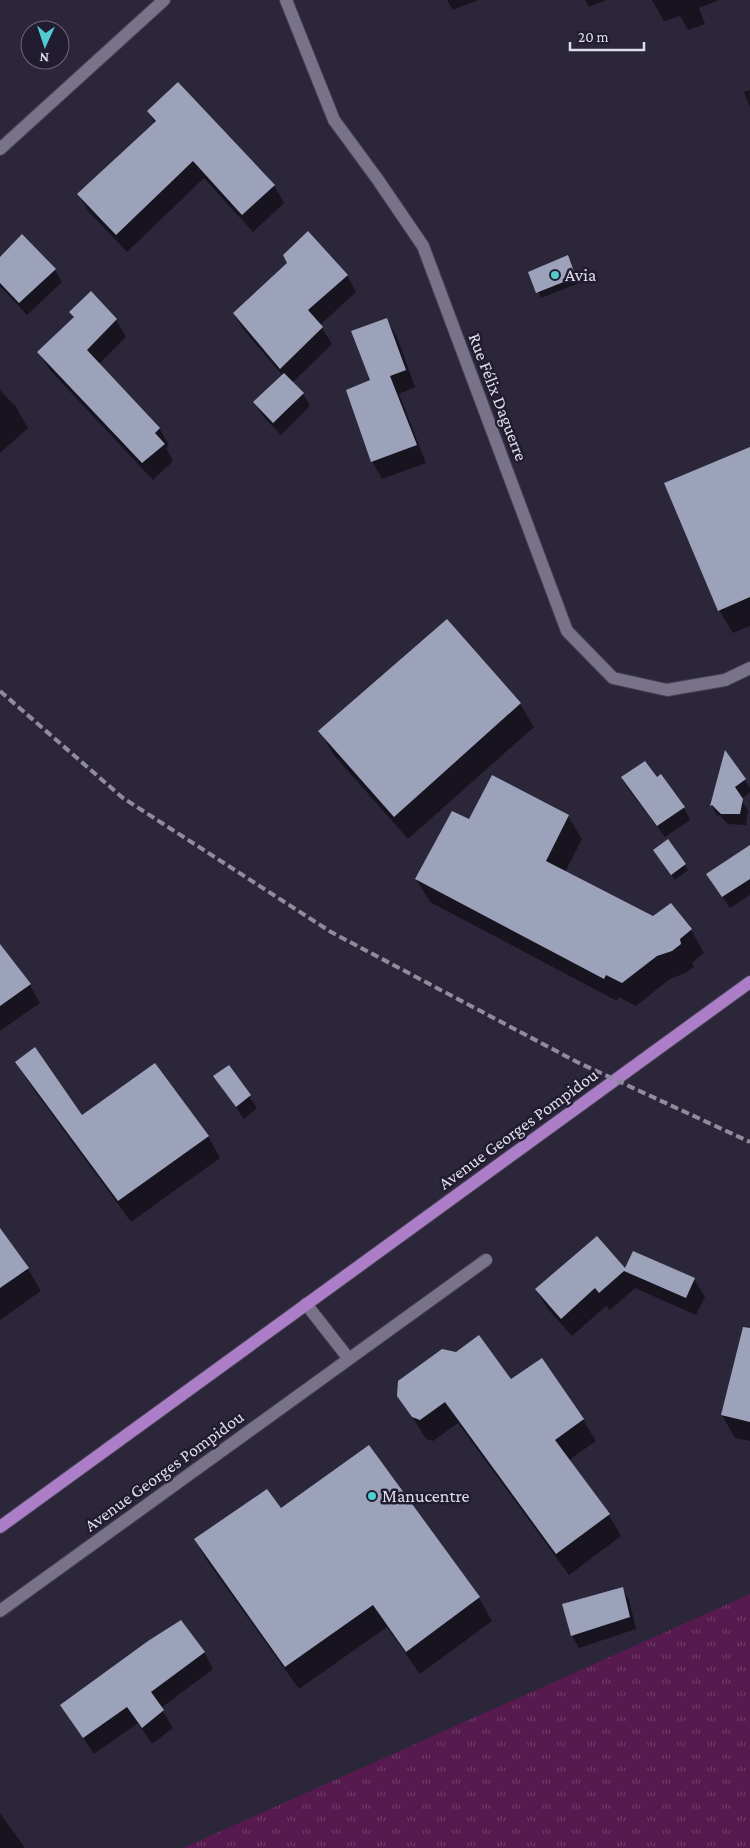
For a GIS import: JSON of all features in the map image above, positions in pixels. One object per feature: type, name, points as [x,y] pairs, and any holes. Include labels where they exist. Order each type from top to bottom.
[{"type":"main road","name":"Avenue Georges Pompidou","points":[[0,1526],[750,982]]},
{"type":"street","points":[[0,149],[164,0]]},
{"type":"street","name":"Rue Félix Daguerre","points":[[286,0],[334,120],[423,246],[567,631],[613,678],[667,690],[725,680],[750,668]]},
{"type":"street","name":"Avenue Georges Pompidou","points":[[0,1611],[486,1260]]},
{"type":"street","points":[[306,1304],[349,1359]]},
{"type":"green space","points":[[750,1594],[750,1848],[183,1848]]},
{"type":"building","points":[[178,82],[275,185],[242,215],[193,161],[116,235],[77,194],[156,121],[147,111]]},
{"type":"building","points":[[308,231],[348,275],[308,310],[323,327],[280,369],[233,313],[287,263],[283,255]]},
{"type":"building","points":[[22,234],[56,269],[19,303],[0,283],[0,257]]},
{"type":"building","points":[[568,255],[576,277],[536,293],[528,272]]},
{"type":"building","points":[[91,291],[117,319],[87,350],[160,428],[155,433],[165,444],[142,463],[37,352],[74,317],[69,312]]},
{"type":"building","points":[[387,318],[406,370],[390,376],[417,445],[371,462],[346,390],[370,380],[351,331]]},
{"type":"building","points":[[284,373],[304,393],[273,423],[253,402]]},
{"type":"building","points":[[750,447],[750,597],[718,611],[664,483]]},
{"type":"building","points":[[447,619],[521,703],[394,817],[318,731]]},
{"type":"building","points":[[725,750],[746,779],[735,787],[743,799],[740,814],[721,814],[712,805],[710,806]]},
{"type":"building","points":[[645,761],[657,777],[661,774],[685,807],[657,826],[621,777]]},
{"type":"building","points":[[492,775],[569,815],[546,861],[653,916],[671,903],[692,929],[680,939],[681,944],[672,951],[657,956],[622,983],[606,975],[604,979],[415,879],[452,811],[469,819]]},
{"type":"building","points":[[668,839],[686,864],[671,875],[653,850]]},
{"type":"building","points":[[750,845],[750,879],[722,897],[706,874]]},
{"type":"building","points":[[0,944],[31,984],[0,1006]]},
{"type":"building","points":[[35,1047],[82,1115],[155,1063],[209,1136],[118,1201],[15,1062]]},
{"type":"building","points":[[229,1065],[251,1095],[236,1107],[213,1076]]},
{"type":"building","points":[[0,1228],[29,1268],[0,1288]]},
{"type":"building","points":[[597,1236],[625,1268],[633,1251],[695,1278],[686,1298],[624,1271],[599,1293],[595,1288],[561,1319],[535,1289]]},
{"type":"building","points":[[743,1327],[750,1328],[750,1422],[721,1415]]},
{"type":"building","points":[[479,1335],[511,1379],[542,1358],[584,1419],[555,1440],[610,1514],[556,1554],[445,1402],[420,1420],[412,1417],[397,1396],[398,1381],[442,1349],[456,1352]]},
{"type":"building","points":[[369,1445],[480,1597],[406,1652],[373,1605],[285,1667],[194,1539],[267,1489],[281,1508]]},
{"type":"building","points":[[623,1587],[630,1617],[571,1636],[562,1604]]},
{"type":"building","points":[[181,1620],[205,1652],[151,1692],[164,1710],[142,1728],[127,1707],[83,1738],[60,1705],[148,1641]]},
{"type":"railway","points":[[0,691],[123,798],[331,932],[577,1062],[750,1142]]},
{"type":"place","name":"Avia","points":[[555,275]]},
{"type":"place","name":"Manucentre","points":[[372,1496]]}]
